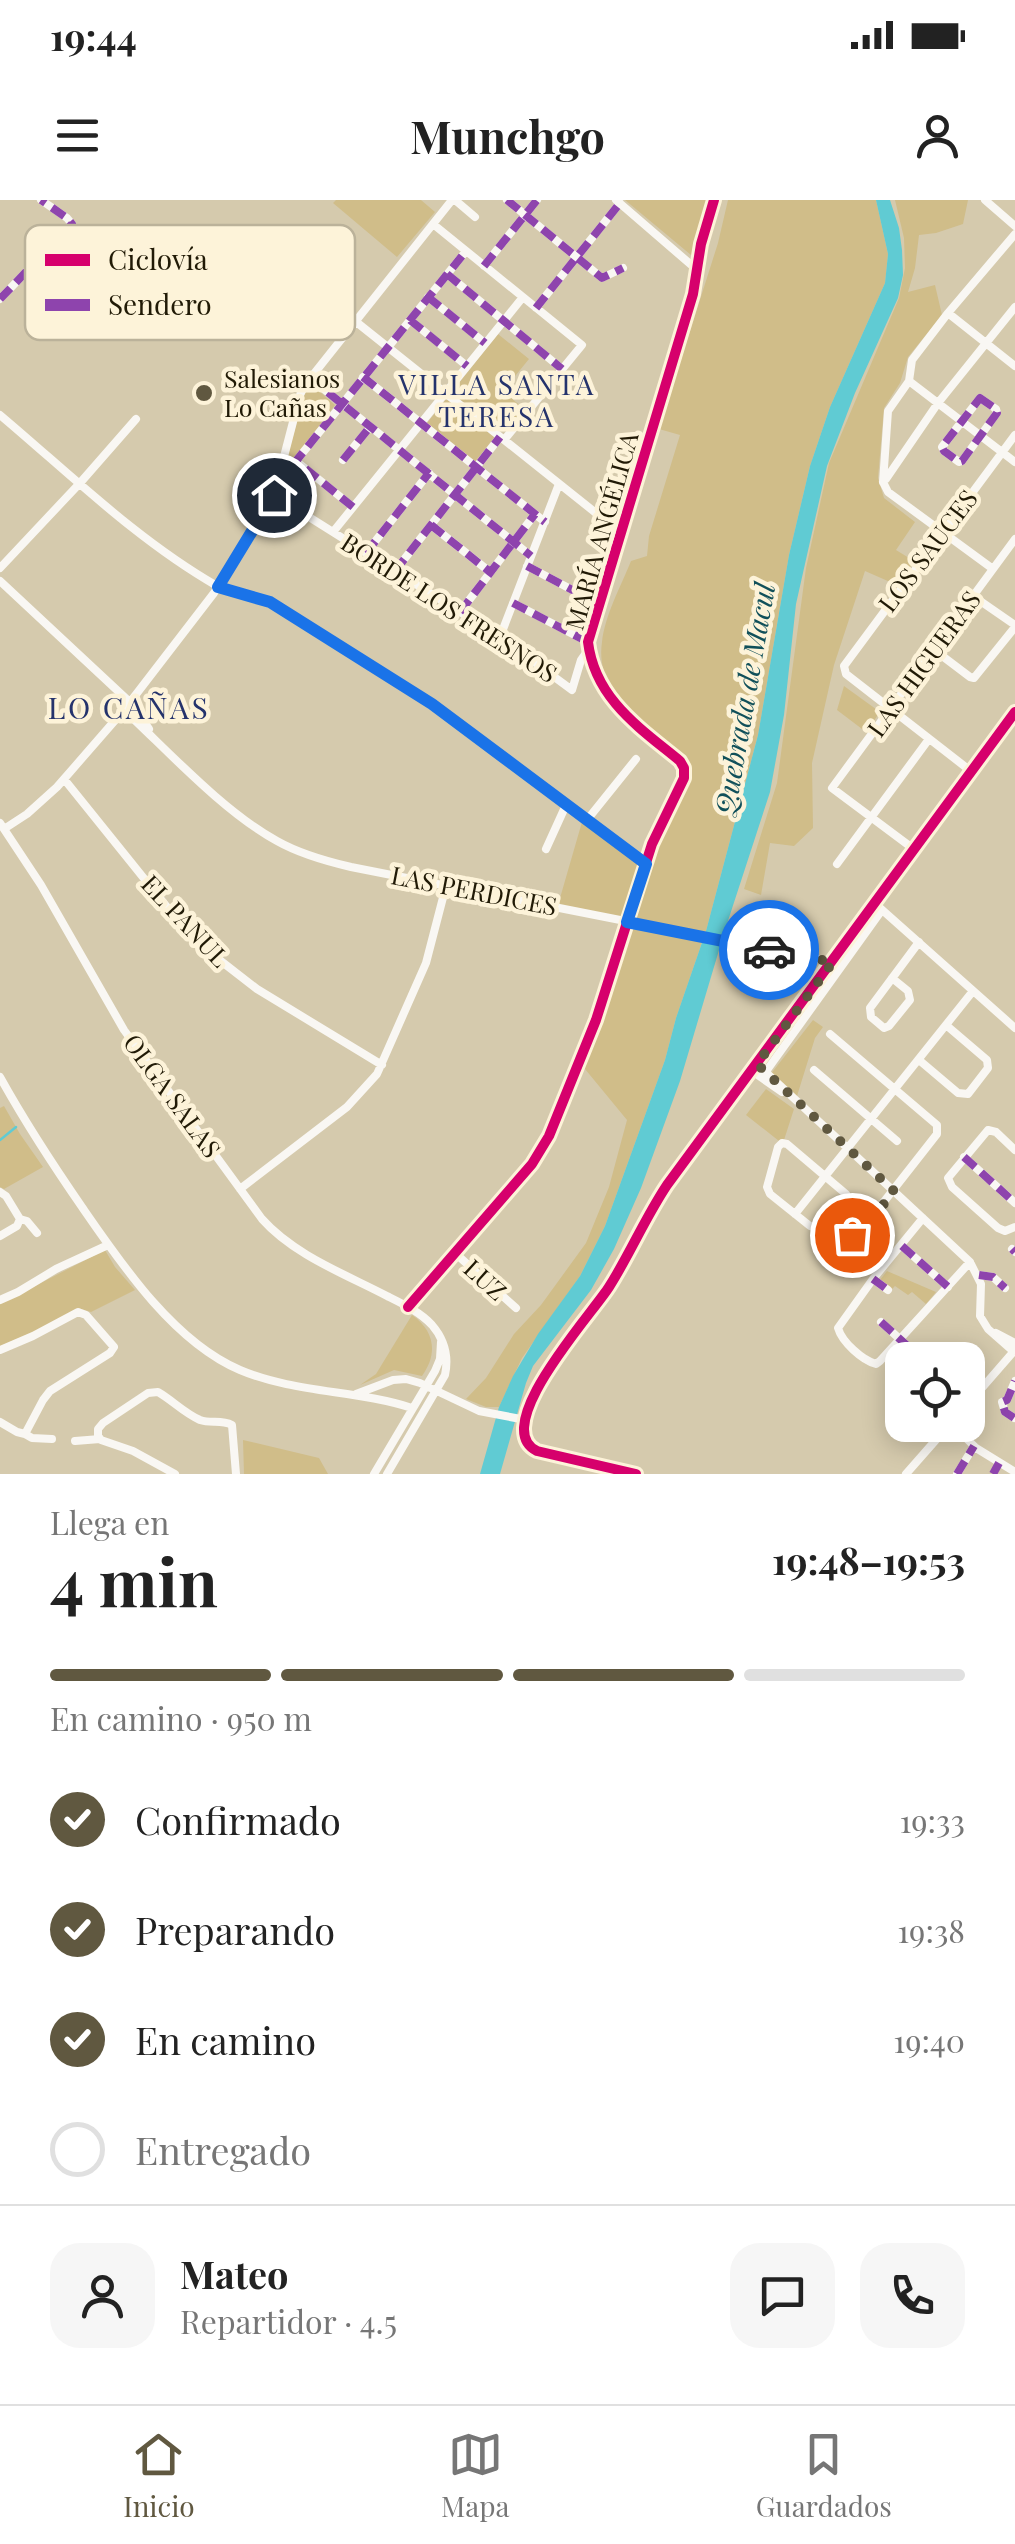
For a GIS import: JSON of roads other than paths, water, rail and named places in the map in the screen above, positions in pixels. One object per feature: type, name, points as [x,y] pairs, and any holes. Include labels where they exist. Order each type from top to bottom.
[{"type":"street","points":[[41,200],[68,218],[71,225]]},
{"type":"street","points":[[475,217],[453,200],[355,321],[621,534]]},
{"type":"street","points":[[508,200],[602,278],[622,268]]},
{"type":"street","points":[[484,266],[537,200]]},
{"type":"street","name":"MARÍA ANGÉLICA","points":[[572,690],[693,294],[714,200]]},
{"type":"street","points":[[986,200],[1015,230],[912,360],[909,381],[888,411],[883,482],[888,492],[993,569]]},
{"type":"street","points":[[536,308],[618,201],[696,269]]},
{"type":"street","points":[[395,571],[476,467],[582,346],[433,224]]},
{"type":"street","points":[[354,507],[296,460],[466,251]]},
{"type":"street","points":[[0,299],[25,273]]},
{"type":"street","points":[[447,274],[562,369]]},
{"type":"street","points":[[428,297],[485,344]]},
{"type":"street","points":[[333,532],[522,297]]},
{"type":"street","points":[[883,482],[938,403],[1015,307]]},
{"type":"street","points":[[948,314],[1015,366]]},
{"type":"street","points":[[410,320],[467,366]]},
{"type":"street","points":[[1,828],[38,805],[64,779],[127,706],[218,587],[274,495],[300,394],[340,340]]},
{"type":"street","points":[[364,377],[544,522]]},
{"type":"street","points":[[310,378],[531,556]]},
{"type":"street","points":[[909,381],[1015,462]]},
{"type":"street","points":[[983,398],[997,413],[980,436],[962,461],[958,462],[942,448],[977,399],[983,398]]},
{"type":"street","points":[[0,415],[154,546],[218,587],[275,605],[432,704],[646,864]]},
{"type":"street","points":[[0,568],[136,419]]},
{"type":"street","points":[[343,460],[370,427]]},
{"type":"street","name":"LOS SAUCES","points":[[890,709],[846,674],[846,662],[1015,435]]},
{"type":"street","points":[[366,553],[428,474]]},
{"type":"street","points":[[500,637],[560,484]]},
{"type":"street","name":"BORDE LOS FRESNOS","points":[[274,495],[500,637],[572,690]]},
{"type":"street","points":[[460,612],[535,514]]},
{"type":"street","points":[[431,524],[490,572]]},
{"type":"street","name":"LAS HIGUERAS","points":[[872,818],[832,788],[1014,543]]},
{"type":"street","points":[[527,566],[599,604]]},
{"type":"street","name":"LAS PERDICES","points":[[0,581],[153,736],[235,812],[282,844],[337,864],[833,962]]},
{"type":"street","points":[[934,650],[973,678],[1015,626],[974,596]]},
{"type":"street","points":[[513,602],[588,645]]},
{"type":"street","name":"MARÍA ANGÉLICA","points":[[408,1307],[546,1145],[596,1020],[659,827],[681,786],[684,768],[680,761],[632,723],[612,701],[597,674],[588,645]]},
{"type":"street","points":[[890,709],[972,772]]},
{"type":"street","points":[[764,1075],[915,850],[1015,712]]},
{"type":"street","points":[[838,864],[929,739]]},
{"type":"street","points":[[587,820],[636,759]]},
{"type":"street","name":"EL PANUL","points":[[64,779],[171,912],[220,962],[257,990],[382,1065]]},
{"type":"street","points":[[546,849],[566,804]]},
{"type":"street","points":[[872,818],[915,850]]},
{"type":"street","name":"OLGA SALAS","points":[[1,828],[52,904],[124,1030],[262,1219],[282,1238],[320,1261],[408,1307],[430,1322],[440,1338]]},
{"type":"street","points":[[240,1189],[347,1107],[373,1079],[426,963],[446,886]]},
{"type":"street","points":[[879,907],[1015,1028]]},
{"type":"street","points":[[519,1422],[538,1384],[609,1286],[659,1197],[833,962],[879,907]]},
{"type":"street","points":[[892,978],[908,991],[910,1000],[886,1028],[870,1017],[870,1008],[918,942]]},
{"type":"street","points":[[795,1214],[973,991]]},
{"type":"street","points":[[919,1060],[958,1094],[968,1094],[990,1064],[946,1025]]},
{"type":"street","points":[[830,1034],[938,1129],[894,1191],[858,1234],[852,1235],[810,1226],[770,1194],[767,1187],[775,1152],[782,1143],[787,1144],[846,1194]]},
{"type":"street","points":[[755,1068],[848,1147],[970,1262],[981,1284],[980,1316],[988,1328],[1014,1348],[985,1383]]},
{"type":"street","points":[[814,1070],[897,1142]]},
{"type":"street","points":[[0,1077],[9,1101],[122,1266],[193,1340],[218,1358],[262,1377],[412,1408]]},
{"type":"street","points":[[1015,1150],[990,1130],[985,1131],[950,1175],[950,1184],[998,1228],[1005,1231],[1015,1227]]},
{"type":"street","points":[[964,1157],[1015,1203]]},
{"type":"street","points":[[0,1192],[20,1219],[37,1233]]},
{"type":"street","points":[[923,1218],[840,1323],[838,1332],[867,1361],[876,1364],[970,1262]]},
{"type":"street","points":[[0,1236],[17,1226],[20,1219]]},
{"type":"street","points":[[0,1300],[108,1244]]},
{"type":"street","points":[[902,1246],[948,1287]]},
{"type":"street","name":"LUZ","points":[[455,1253],[516,1308]]},
{"type":"street","points":[[978,1276],[993,1277],[1005,1288]]},
{"type":"street","points":[[873,1279],[888,1290]]},
{"type":"street","points":[[0,1350],[78,1312],[113,1343],[110,1353],[46,1396],[25,1434]]},
{"type":"street","points":[[881,1322],[903,1342]]},
{"type":"street","points":[[374,1474],[440,1359],[440,1338]]},
{"type":"street","points":[[387,1474],[445,1375],[446,1350],[440,1338]]},
{"type":"street","points":[[352,1394],[397,1379],[411,1380],[470,1408],[519,1422]]},
{"type":"street","points":[[1014,1418],[1005,1412],[1002,1402],[1015,1381]]},
{"type":"street","points":[[100,1439],[97,1434],[103,1423],[146,1394],[158,1392],[196,1418],[224,1421],[232,1426],[236,1474]]},
{"type":"street","points":[[0,1422],[32,1438],[52,1439]]},
{"type":"street","points":[[519,1422],[526,1444],[537,1451],[636,1474]]},
{"type":"street","points":[[76,1441],[100,1439],[174,1474]]},
{"type":"street","points":[[906,1474],[935,1442]]},
{"type":"street","points":[[970,1442],[1015,1472]]},
{"type":"street","points":[[958,1474],[974,1446]]},
{"type":"street","points":[[993,1474],[1000,1463]]},
{"type":"water","points":[[876,200],[890,200],[899,228],[903,275],[898,298],[827,466],[796,604],[784,715],[770,792],[680,1081],[641,1188],[591,1290],[533,1366],[500,1474],[480,1474],[499,1407],[513,1376],[580,1276],[605,1226],[706,931],[758,735],[789,555],[810,466],[830,407],[885,283],[888,254]]},
{"type":"waterway","points":[[0,1140],[16,1127]]},
{"type":"place","name":"Salesianos Lo Cañas","points":[[204,393]]},
{"type":"district","name":"VILLA SANTA TERESA","points":[[497,401]]},
{"type":"district","name":"LO CAÑAS","points":[[129,709]]},
{"type":"water label","name":"Quebrada de Macul","points":[[745,699]]}]
